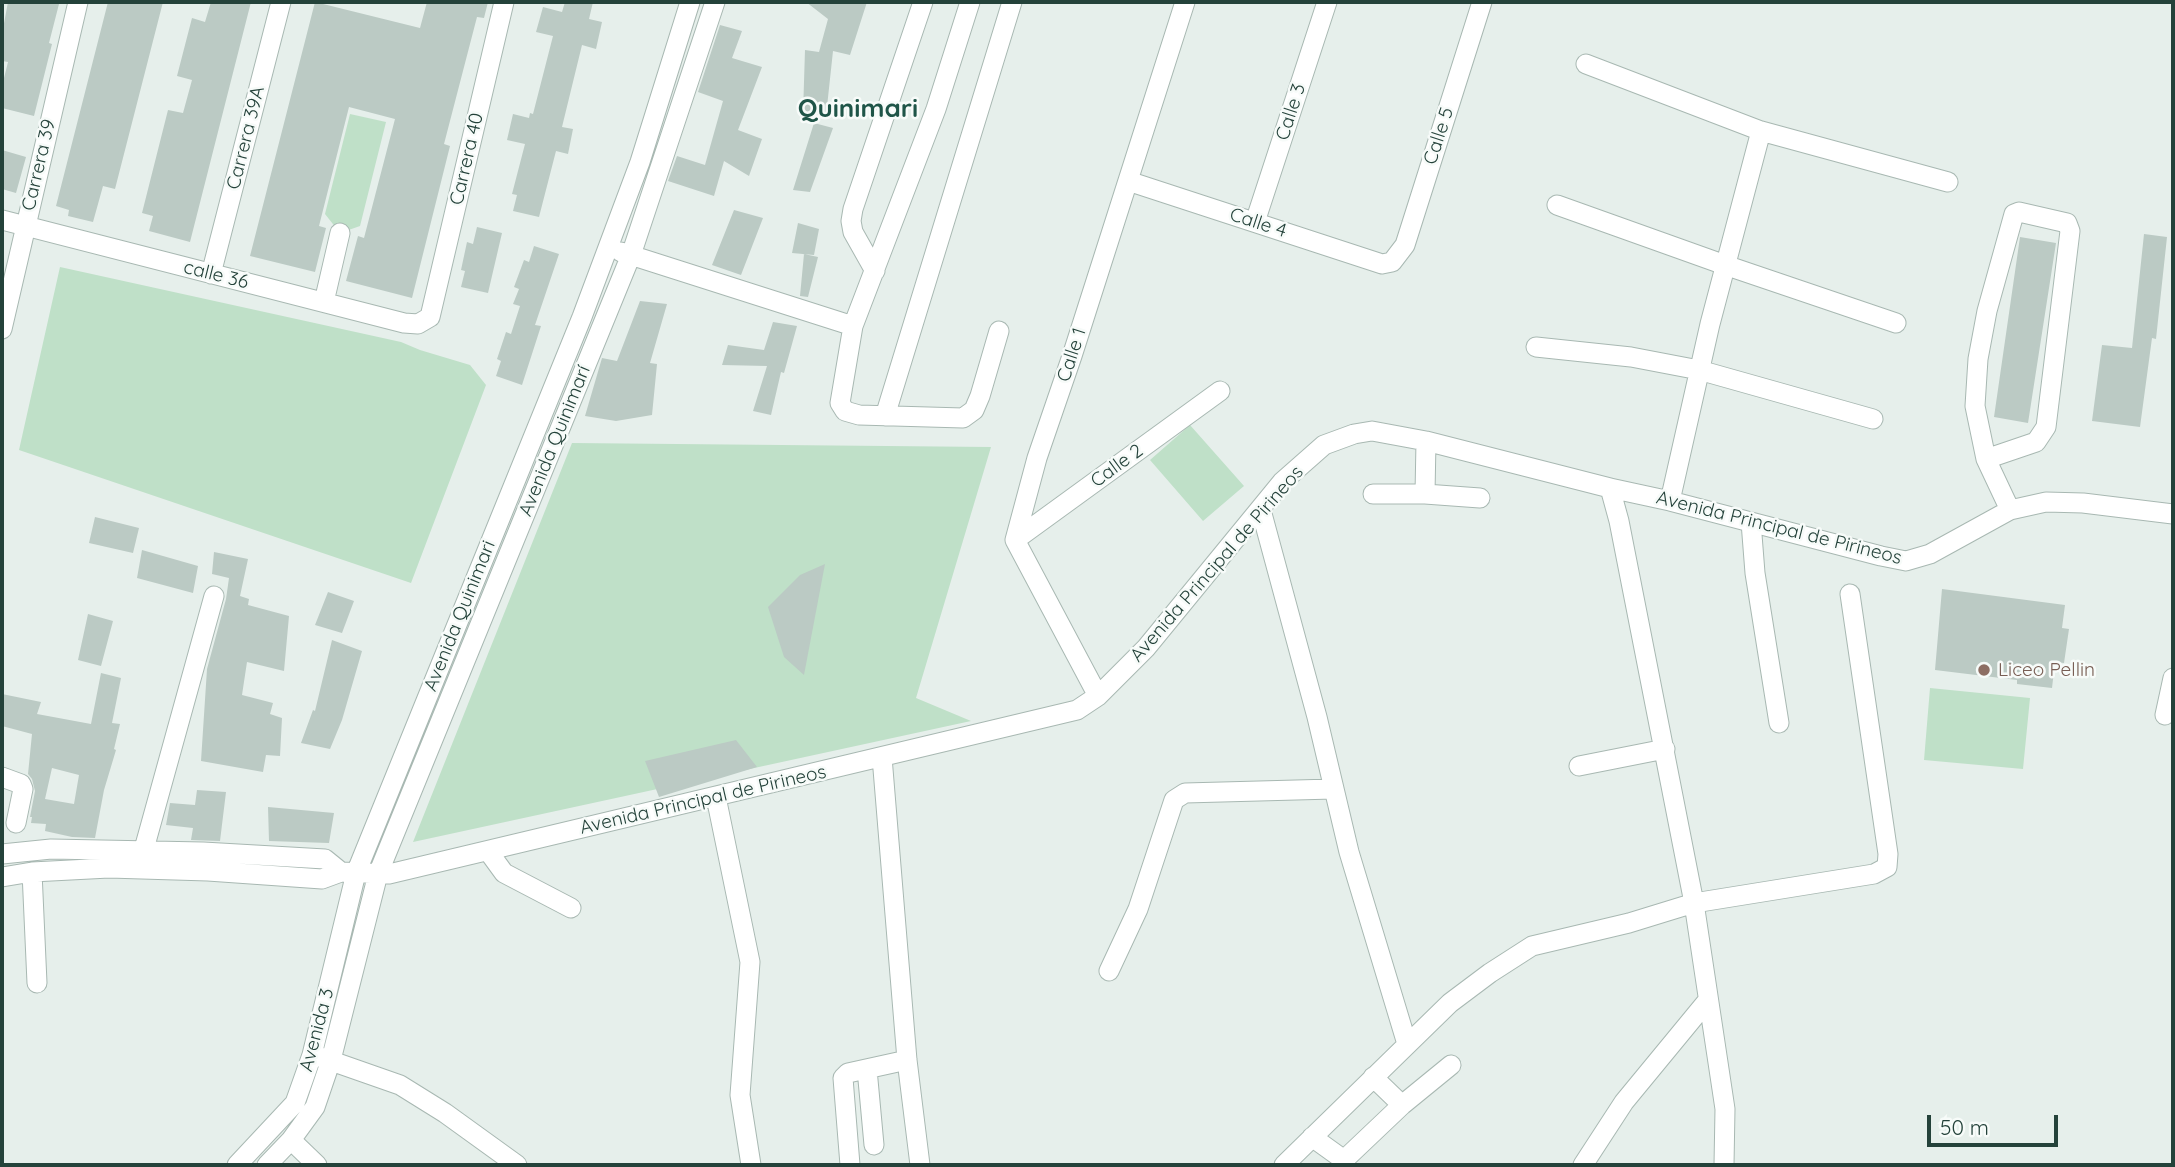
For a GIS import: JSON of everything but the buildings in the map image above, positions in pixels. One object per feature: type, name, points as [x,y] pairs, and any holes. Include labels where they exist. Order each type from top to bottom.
[{"type":"street","name":"Carrera 39","points":[[2,329],[78,2]]},
{"type":"street","name":"Carrera 39A","points":[[211,274],[281,2]]},
{"type":"street","name":"Carrera 40","points":[[430,317],[504,2]]},
{"type":"street","name":"Avenida Quinimari","points":[[349,873],[582,317],[639,162],[690,2]]},
{"type":"street","name":"Avenida Quinimarí","points":[[378,874],[631,255],[715,2]]},
{"type":"street","points":[[874,271],[853,232],[853,209],[923,2]]},
{"type":"street","points":[[970,2],[936,109],[853,326],[840,403],[845,411],[859,415],[963,418],[974,410],[977,403],[999,331]]},
{"type":"street","points":[[885,416],[1013,2]]},
{"type":"street","name":"Calle 1","points":[[1015,540],[1037,457],[1185,2]]},
{"type":"street","name":"Calle 3","points":[[1255,222],[1327,2]]},
{"type":"street","name":"Calle 5","points":[[1388,264],[1399,255],[1405,245],[1482,2]]},
{"type":"street","points":[[1586,64],[1761,131],[1948,182]]},
{"type":"street","points":[[1670,501],[1699,370],[1761,131]]},
{"type":"street","name":"Calle 4","points":[[1128,181],[1388,264]]},
{"type":"street","points":[[1557,205],[1896,323]]},
{"type":"street","points":[[1986,458],[2036,442],[2046,427],[2070,231],[2067,223],[2019,212],[2014,214],[1987,311],[1978,359],[1975,405],[1986,458],[2011,510]]},
{"type":"street","name":"calle 36","points":[[2,220],[404,323],[418,324],[430,317]]},
{"type":"street","points":[[324,302],[340,233]]},
{"type":"street","points":[[608,248],[853,326]]},
{"type":"street","points":[[1536,347],[1631,357],[1699,370],[1873,419]]},
{"type":"street","name":"Calle 2","points":[[1015,540],[1220,391]]},
{"type":"street","name":"Avenida Principal de Pirineos","points":[[2,877],[32,872],[109,868],[208,871],[322,879],[349,873],[378,874],[416,868],[1077,710],[1098,696],[1146,648],[1282,482],[1324,445],[1354,434],[1372,431],[1426,440],[1906,561],[1930,554],[2011,510],[2046,502],[2083,503],[2173,514]]},
{"type":"street","points":[[1425,494],[1426,440]]},
{"type":"street","points":[[1610,488],[1665,749],[1693,903],[1725,1109],[1724,1165]]},
{"type":"street","points":[[1373,494],[1480,498]]},
{"type":"street","points":[[1261,510],[1317,717],[1349,852],[1406,1044]]},
{"type":"street","points":[[1751,522],[1755,573],[1779,723]]},
{"type":"street","points":[[1015,540],[1098,696]]},
{"type":"street","points":[[1284,1165],[1450,1003],[1532,946],[1629,923],[1693,903],[1874,874],[1887,867],[1886,841],[1850,594]]},
{"type":"street","points":[[144,849],[214,596]]},
{"type":"street","points":[[2165,715],[2173,678]]},
{"type":"street","points":[[1579,766],[1665,749]]},
{"type":"street","points":[[882,757],[907,1060],[920,1165]]},
{"type":"street","points":[[2,778],[16,781],[23,789],[16,823]]},
{"type":"street","points":[[1109,971],[1138,909],[1174,800],[1185,793],[1333,789]]},
{"type":"street","points":[[716,797],[750,962],[740,1095],[751,1165]]},
{"type":"street","name":"Avenida Principal de Pirineos","points":[[2,854],[51,849],[144,849],[325,859],[349,873]]},
{"type":"street","points":[[488,851],[504,873],[571,908]]},
{"type":"street","points":[[32,872],[37,984]]},
{"type":"street","name":"Avenida 3","points":[[237,1165],[296,1103],[312,1055],[349,873]]},
{"type":"street","name":"Avenida 3","points":[[267,1165],[291,1140],[315,1107],[331,1060],[378,874]]},
{"type":"street","points":[[1583,1165],[1624,1102],[1708,1000]]},
{"type":"street","points":[[312,1055],[400,1086],[445,1113],[517,1165]]},
{"type":"street","points":[[850,1165],[843,1078],[848,1073],[907,1060]]},
{"type":"street","points":[[1312,1137],[1345,1160],[1402,1105],[1451,1065]]},
{"type":"street","points":[[867,1069],[874,1145]]},
{"type":"street","points":[[1373,1077],[1402,1105]]},
{"type":"street","points":[[291,1140],[317,1165]]},
{"type":"green space","points":[[350,114],[386,122],[360,226],[340,233],[325,214]]},
{"type":"green space","points":[[60,267],[401,342],[470,365],[486,385],[411,583],[19,450]]},
{"type":"green space","points":[[1190,425],[1244,486],[1203,521],[1150,460]]},
{"type":"green space","points":[[572,443],[991,447],[916,698],[971,721],[413,842]]},
{"type":"green space","points":[[1930,688],[2030,698],[2023,769],[1924,760]]},
{"type":"place","name":"Liceo Pellin","points":[[1984,670]]},
{"type":"district","name":"Quinimari","points":[[858,109]]}]
